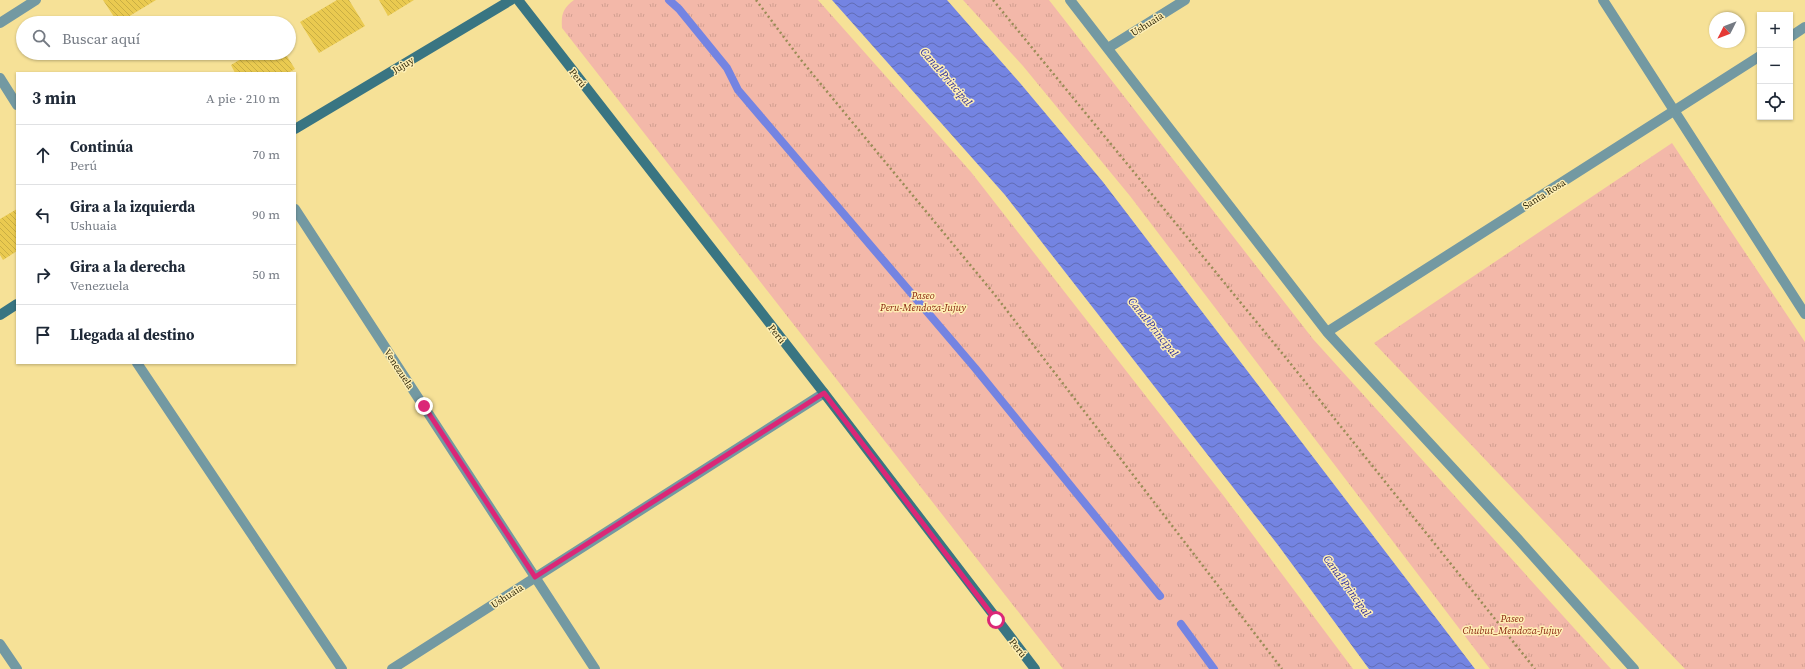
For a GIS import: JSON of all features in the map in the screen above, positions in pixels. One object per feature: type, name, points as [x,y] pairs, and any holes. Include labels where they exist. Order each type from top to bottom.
[{"type":"main road","name":"Jujuy","points":[[296,129],[511,0]]},
{"type":"main road","name":"Perú","points":[[518,0],[824,393],[1035,669]]},
{"type":"main road","points":[[0,315],[16,305]]},
{"type":"street","points":[[0,23],[36,0]]},
{"type":"street","points":[[1070,0],[1327,332],[1518,539],[1634,669]]},
{"type":"street","name":"Ushuaia","points":[[1108,48],[1185,0]]},
{"type":"street","points":[[1603,0],[1805,314]]},
{"type":"street","points":[[1793,35],[1805,27]]},
{"type":"street","name":"Santa Rosa","points":[[1327,332],[1757,58]]},
{"type":"street","points":[[0,78],[16,102]]},
{"type":"street","name":"Venezuela","points":[[296,211],[595,669]]},
{"type":"street","points":[[138,364],[342,669]]},
{"type":"street","name":"Ushuaia","points":[[392,669],[824,393]]},
{"type":"street","points":[[0,644],[17,669]]},
{"type":"path","points":[[756,0],[806,66],[995,295],[1282,669]]},
{"type":"path","points":[[993,0],[1271,340],[1535,669]]},
{"type":"green space","name":"Paseo Peru-Mendoza-Jujuy","points":[[574,0],[818,0],[971,172],[1223,495],[1353,669],[1063,669],[562,28],[562,19],[565,9]]},
{"type":"green space","name":"Paseo Chubut_Mendoza-Jujuy","points":[[963,0],[1049,0],[1313,339],[1611,669],[1490,669],[1130,196],[1023,66]]},
{"type":"green space","points":[[1672,143],[1805,342],[1805,669],[1685,669],[1374,343]]},
{"type":"water","name":"Canal Principal","points":[[832,0],[947,0],[1020,83],[1103,182],[1475,669],[1369,669],[1278,545],[1005,195]]},
{"type":"building","points":[[103,0],[156,0],[130,16],[113,16]]},
{"type":"building","points":[[337,0],[349,0],[365,26],[319,53],[300,22]]},
{"type":"building","points":[[379,0],[414,0],[388,16]]},
{"type":"building","points":[[239,60],[289,60],[295,69],[290,72],[234,72],[231,65]]},
{"type":"building","points":[[16,210],[16,252],[3,260],[0,255],[0,219]]},
{"type":"waterway","points":[[669,0],[679,9],[727,68],[738,90],[975,368],[1160,596]]},
{"type":"waterway","points":[[1181,624],[1214,669]]},
{"type":"route","points":[[424,406],[535,577],[824,393],[996,620]]}]
